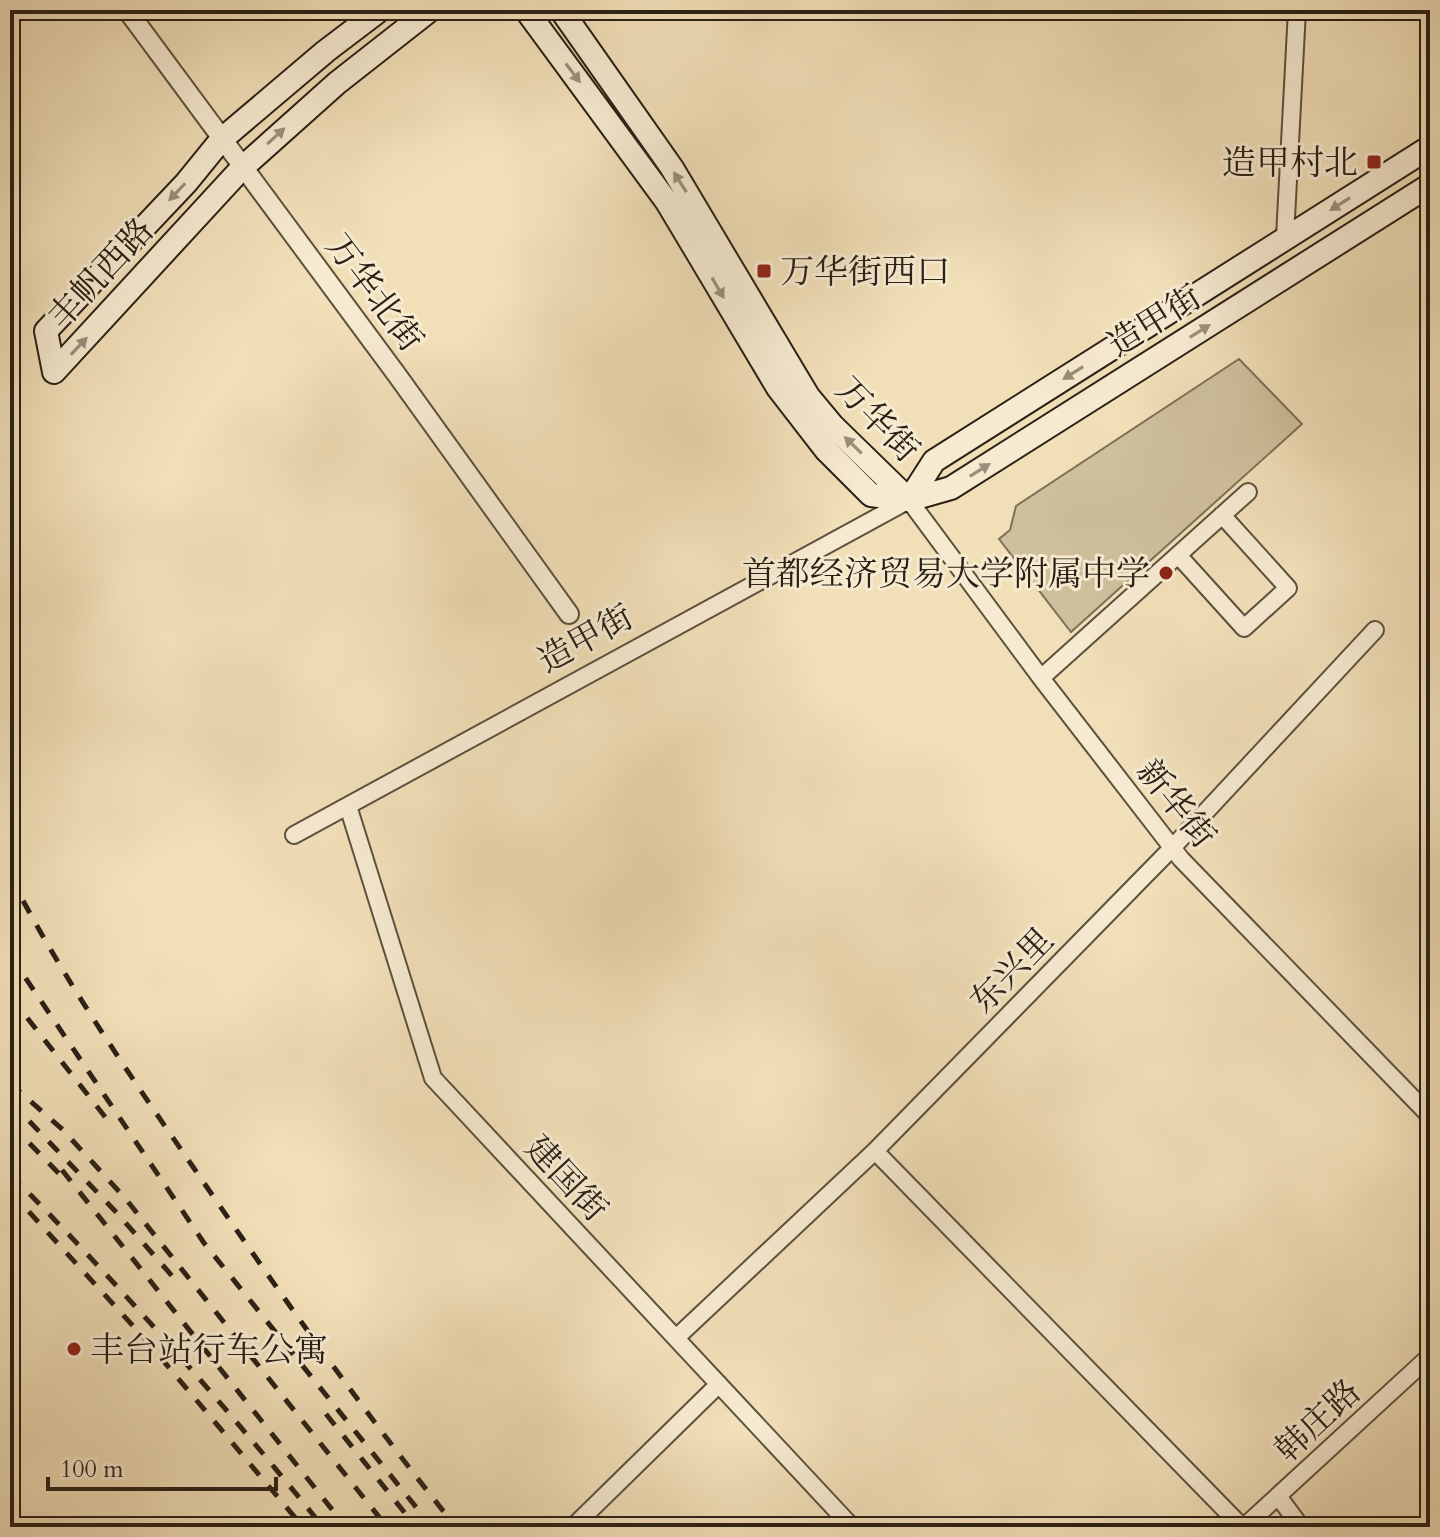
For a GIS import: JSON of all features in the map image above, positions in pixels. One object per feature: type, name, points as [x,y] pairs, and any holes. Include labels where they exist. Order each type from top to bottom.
[{"type":"main road","name":"丰帆西路","points":[[380,10],[326,51],[221,140],[186,183],[46,331],[54,372],[242,168],[337,83],[430,10]]},
{"type":"main road","name":"万华街","points":[[526,10],[667,202],[778,388],[801,420],[871,495],[909,500]]},
{"type":"main road","name":"万华街","points":[[561,10],[672,168],[808,396],[833,426],[909,500]]},
{"type":"main road","name":"造甲街","points":[[909,500],[934,461],[1430,147]]},
{"type":"main road","name":"造甲街","points":[[909,500],[951,488],[1430,185]]},
{"type":"street","name":"万华北街","points":[[127,10],[569,614]]},
{"type":"street","points":[[1285,237],[1297,10]]},
{"type":"street","points":[[1426,10],[1430,15]]},
{"type":"street","points":[[1041,678],[1248,492]]},
{"type":"street","name":"新华街","points":[[909,500],[1172,848],[1430,1116]]},
{"type":"street","name":"造甲街","points":[[294,835],[909,500]]},
{"type":"street","points":[[1178,555],[1244,628],[1288,588],[1222,515]]},
{"type":"street","name":"东兴里","points":[[676,1338],[875,1151],[1172,848],[1375,630]]},
{"type":"street","name":"建国街","points":[[348,806],[433,1078],[852,1527]]},
{"type":"street","points":[[875,1151],[1243,1527]]},
{"type":"street","name":"韩庄路","points":[[1243,1527],[1430,1356]]},
{"type":"street","points":[[573,1527],[719,1384]]},
{"type":"street","points":[[1278,1496],[1301,1527]]},
{"type":"shaded area","points":[[1239,359],[1302,424],[1071,632],[999,539],[1010,530],[1016,506]]},
{"type":"railway","points":[[10,876],[73,987],[119,1059],[320,1348],[456,1527]]},
{"type":"railway","points":[[10,955],[204,1243],[432,1527]]},
{"type":"railway","points":[[10,996],[113,1127]]},
{"type":"railway","points":[[10,1083],[63,1130],[125,1198],[387,1527]]},
{"type":"railway","points":[[10,1101],[173,1277]]},
{"type":"railway","points":[[10,1123],[66,1181]]},
{"type":"railway","points":[[62,1170],[346,1527]]},
{"type":"railway","points":[[10,1174],[171,1346],[323,1527]]},
{"type":"railway","points":[[10,1191],[145,1339],[303,1527]]},
{"type":"railway","points":[[326,1414],[416,1527]]},
{"type":"place","name":"造甲村北","points":[[1374,162]]},
{"type":"place","name":"万华街西口","points":[[764,271]]},
{"type":"place","name":"首都经济贸易大学附属中学","points":[[1166,573]]},
{"type":"place","name":"丰台站行车公寓","points":[[74,1349]]}]
